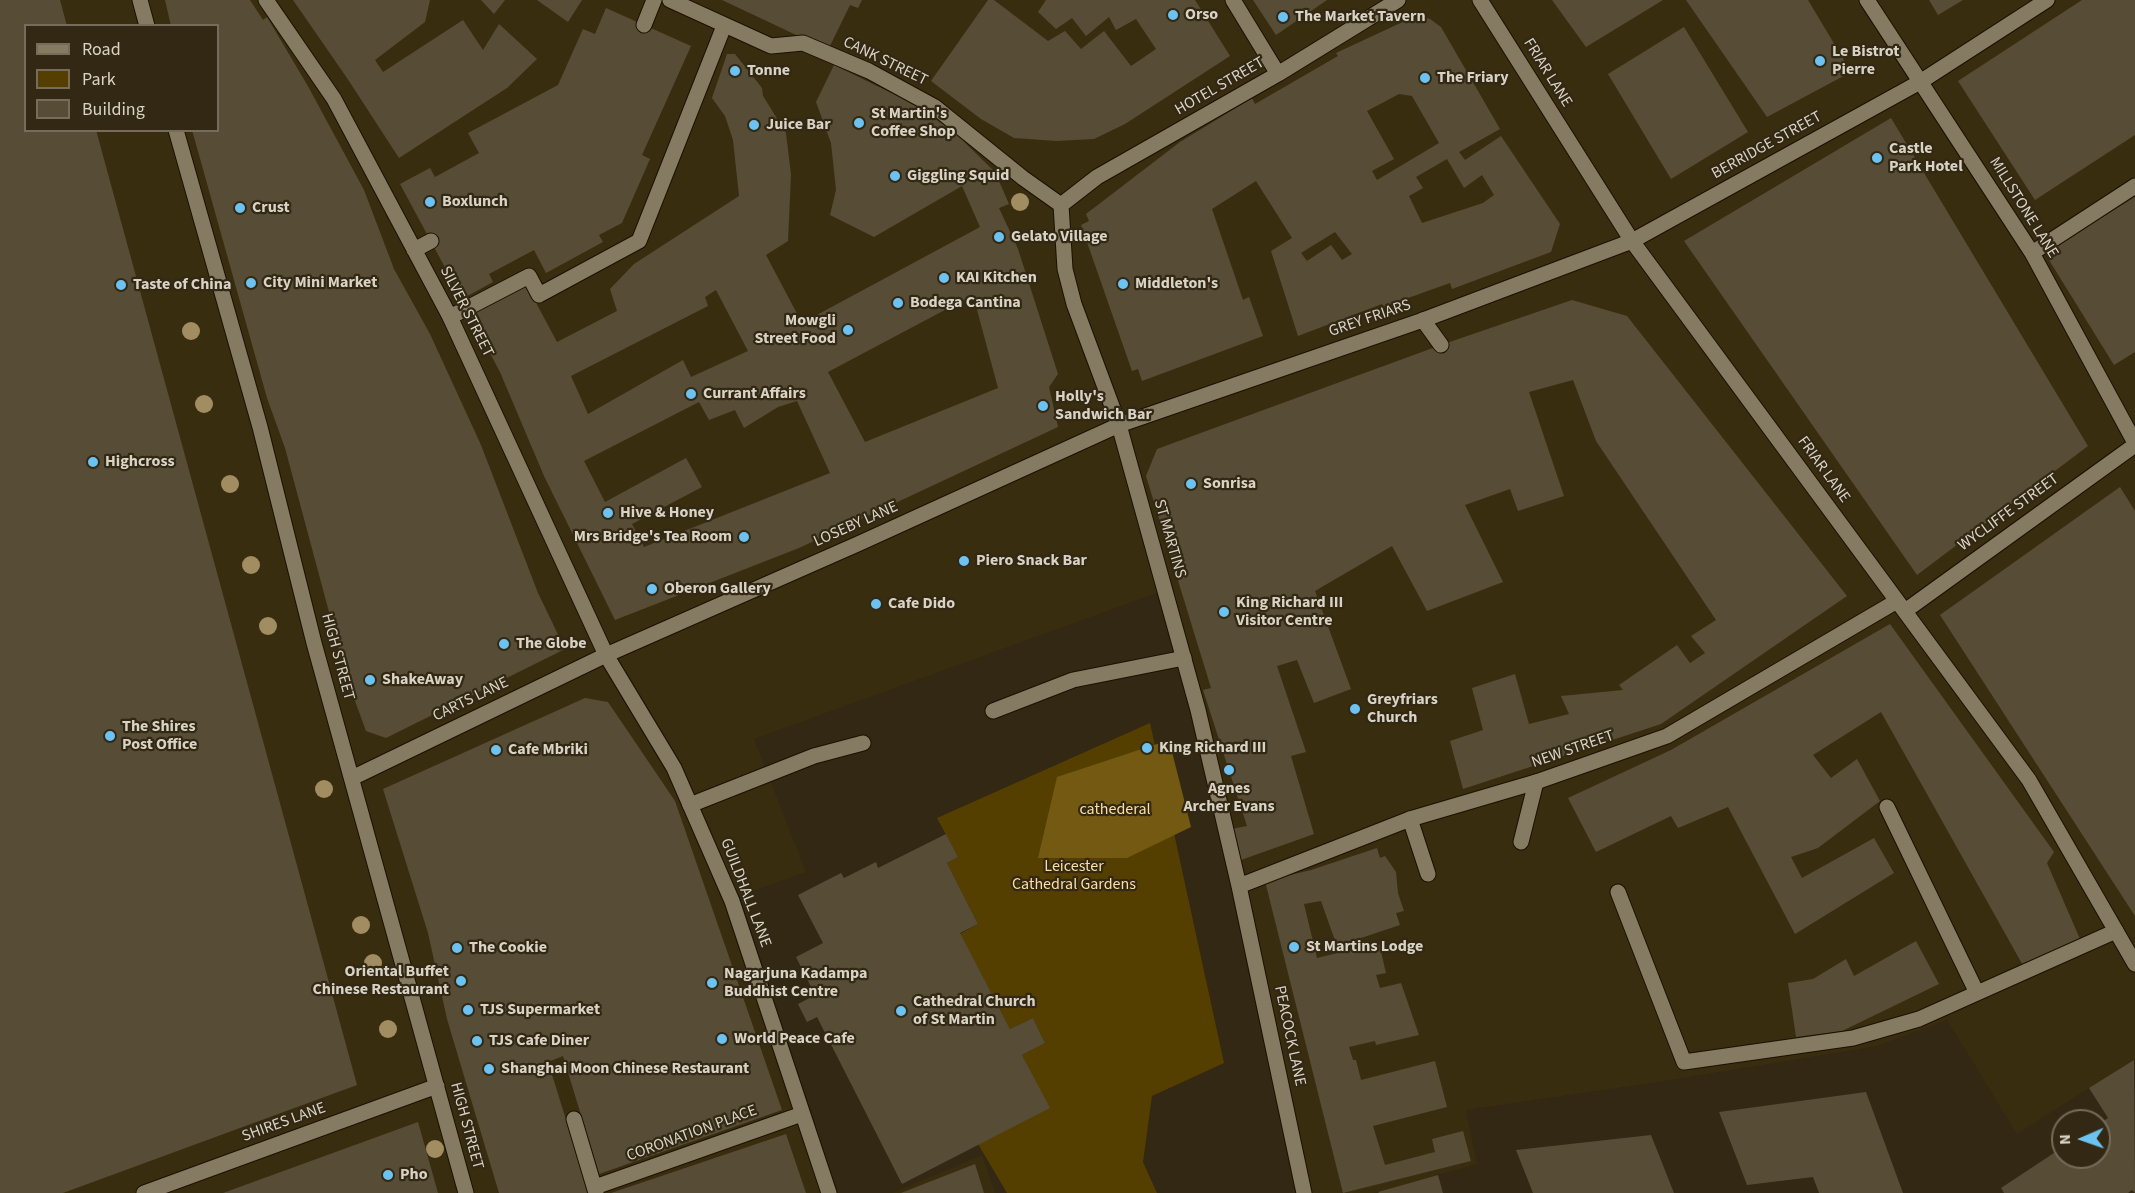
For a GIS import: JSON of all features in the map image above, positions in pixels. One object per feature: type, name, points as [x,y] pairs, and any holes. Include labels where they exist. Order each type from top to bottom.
[{"type":"street","points":[[140,0],[146,24]]},
{"type":"street","name":"SILVER STREET","points":[[266,0],[334,99],[450,317],[606,655]]},
{"type":"street","points":[[644,25],[654,0]]},
{"type":"street","name":"CANK STREET","points":[[670,0],[771,46],[802,43],[869,71],[936,107],[1023,178],[1061,205]]},
{"type":"street","points":[[1233,0],[1278,74]]},
{"type":"street","name":"HOTEL STREET","points":[[1061,205],[1097,177],[1278,74],[1398,0]]},
{"type":"street","name":"FRIAR LANE","points":[[1480,0],[1632,241],[2029,780],[2135,964]]},
{"type":"street","name":"MILLSTONE LANE","points":[[1867,0],[2032,253],[2135,444]]},
{"type":"street","name":"BERRIDGE STREET","points":[[1632,241],[1920,82],[2047,0]]},
{"type":"street","points":[[450,317],[529,276],[539,295],[639,241],[724,26]]},
{"type":"street","name":"HIGH STREET","points":[[177,132],[260,427],[314,643],[466,1193]]},
{"type":"street","points":[[2032,253],[2135,186]]},
{"type":"street","name":"ST MARTINS","points":[[1061,205],[1065,269],[1074,304],[1119,425],[1198,710],[1239,886]]},
{"type":"street","points":[[414,250],[431,241]]},
{"type":"street","name":"GREY FRIARS","points":[[1119,425],[1423,320],[1632,241]]},
{"type":"street","points":[[1423,320],[1441,345]]},
{"type":"street","name":"LOSEBY LANE","points":[[606,655],[861,543],[1119,425]]},
{"type":"street","name":"WYCLIFFE STREET","points":[[1901,606],[2135,444]]},
{"type":"street","name":"NEW STREET","points":[[1239,886],[1410,819],[1536,782],[1667,736],[1901,606]]},
{"type":"street","name":"CARTS LANE","points":[[352,778],[606,655]]},
{"type":"street","name":"GUILDHALL LANE","points":[[606,655],[674,768],[732,901],[829,1193]]},
{"type":"street","points":[[993,711],[1072,680],[1184,658]]},
{"type":"street","points":[[690,805],[814,756],[863,743]]},
{"type":"street","points":[[1521,842],[1536,782]]},
{"type":"street","points":[[1887,807],[1977,993]]},
{"type":"street","points":[[1410,819],[1428,874]]},
{"type":"street","name":"PEACOCK LANE","points":[[1239,886],[1304,1193]]},
{"type":"street","points":[[1618,892],[1684,1062],[1853,1038],[1918,1018],[2116,931]]},
{"type":"street","name":"SHIRES LANE","points":[[144,1193],[437,1086]]},
{"type":"street","name":"CORONATION PLACE","points":[[574,1119],[596,1190],[802,1114]]},
{"type":"shaded area","points":[[0,0],[2135,0],[2135,1059],[2056,1109],[2051,1109],[2051,1112],[2017,1134],[1947,1020],[1877,1046],[1665,1081],[1466,1110],[1477,1164],[1374,1193],[1304,1193],[1165,590],[754,739],[806,872],[730,899],[829,1193],[0,1193]]},
{"type":"shaded area","points":[[982,1155],[995,1193],[892,1193]]},
{"type":"green space","name":"Leicester Cathedral Gardens","points":[[1150,723],[1224,1063],[1152,1096],[1143,1162],[1157,1193],[1007,1193],[978,1144],[1049,1108],[1022,1055],[1045,1043],[1033,1018],[1010,1029],[960,934],[978,924],[947,863],[958,857],[937,818]]},
{"type":"green space","name":"cathederal","points":[[1169,740],[1191,827],[1127,858],[1038,858],[1057,777]]},
{"type":"building","name":"Highcross","points":[[0,0],[60,0],[66,24],[24,24],[24,132],[97,132],[357,1085],[63,1193],[0,1193]]},
{"type":"building","points":[[165,0],[250,0],[263,20],[267,17],[309,88],[364,190],[394,269],[430,334],[481,445],[538,593],[565,649],[386,738],[366,731],[347,679],[285,448],[267,398],[193,132],[219,132],[219,24],[171,24]]},
{"type":"building","points":[[293,0],[430,0],[425,22],[375,60],[383,72],[463,20],[483,50],[499,24],[537,59],[507,88],[399,158]]},
{"type":"building","points":[[481,0],[505,0],[494,14]]},
{"type":"building","points":[[537,0],[582,0],[568,22]]},
{"type":"building","points":[[722,0],[862,0],[858,8],[850,5],[828,50]]},
{"type":"building","points":[[988,0],[994,0],[1048,41],[1065,31],[1081,49],[1104,31],[1131,66],[1156,49],[1136,19],[1116,30],[1109,17],[1086,36],[1072,18],[1056,29],[1038,12],[1046,0],[1195,0],[1230,56],[1125,124],[1094,139],[1056,141],[1014,138],[981,119],[931,81]]},
{"type":"building","name":"The Market Tavern","points":[[1253,0],[1327,0],[1276,35]]},
{"type":"building","points":[[1552,0],[1663,0],[1586,47]]},
{"type":"building","points":[[1686,0],[1808,0],[1851,72],[1767,117]]},
{"type":"building","points":[[1929,0],[1963,0],[1938,15]]},
{"type":"building","points":[[2082,0],[2135,0],[2135,135],[2035,200],[1958,81]]},
{"type":"building","points":[[606,8],[691,46],[642,155],[650,159],[622,223],[599,235],[603,242],[546,273],[534,250],[489,274],[493,282],[462,299],[400,184],[430,168],[435,177],[479,153],[468,133],[558,85],[583,29],[595,34]]},
{"type":"building","points":[[1420,16],[1430,19],[1441,27],[1500,129],[1459,152],[1465,160],[1501,136],[1560,224],[1551,252],[1452,289],[1450,283],[1383,307],[1382,304],[1298,336],[1271,251],[1292,238],[1256,181],[1212,209],[1243,300],[1249,297],[1263,336],[1142,381],[1138,369],[1132,371],[1081,225],[1089,221],[1086,214],[1180,142],[1252,98],[1255,104],[1338,56],[1336,53]],"holes":[[[1399,94],[1412,96],[1439,143],[1377,180],[1372,171],[1394,159],[1367,111]],[[1447,159],[1464,188],[1482,175],[1494,195],[1483,203],[1422,223],[1409,196],[1423,188],[1416,177]],[[1335,232],[1352,254],[1342,260],[1331,245],[1307,261],[1301,253]]]},
{"type":"building","points":[[1684,27],[1748,132],[1671,179],[1608,74]]},
{"type":"building","points":[[727,54],[735,54],[762,88],[763,96],[786,133],[791,175],[788,241],[766,255],[802,323],[980,227],[962,186],[874,237],[830,215],[836,190],[831,143],[816,102],[834,65],[910,102],[953,131],[995,172],[1009,204],[999,208],[1018,249],[1058,374],[1049,387],[1058,427],[799,548],[615,620],[544,476],[500,372],[469,314],[526,284],[557,342],[617,311],[610,289],[634,264],[739,196],[733,140],[725,116],[712,98]],"holes":[[[716,290],[748,351],[691,377],[683,360],[588,414],[571,376],[708,306],[705,297]],[[973,295],[998,388],[865,442],[828,372]],[[797,401],[830,473],[644,547],[632,524],[702,487],[686,458],[605,502],[584,461],[699,402],[709,420],[735,410],[744,428],[778,407]]]},
{"type":"building","points":[[1891,118],[2088,446],[1917,575],[1684,241]]},
{"type":"building","points":[[2135,197],[2135,352],[2114,365],[2049,260],[2053,247]]},
{"type":"building","points":[[1572,300],[1627,316],[1847,596],[1661,724],[1463,789],[1450,741],[1483,730],[1472,688],[1515,674],[1529,724],[1569,714],[1561,696],[1623,690],[1619,685],[1677,645],[1690,663],[1705,653],[1691,636],[1716,620],[1596,441],[1573,380],[1529,392],[1564,496],[1518,511],[1510,489],[1465,505],[1503,582],[1427,611],[1392,546],[1315,591],[1351,689],[1314,703],[1297,660],[1277,666],[1306,752],[1291,756],[1314,834],[1241,860],[1232,829],[1247,826],[1203,690],[1211,688],[1146,476],[1157,449],[1441,345]]},
{"type":"building","points":[[2120,487],[2135,511],[2135,916],[1940,615]]},
{"type":"building","points":[[1890,624],[2054,852],[2047,863],[2080,939],[2025,969],[1881,712],[1813,755],[1831,778],[1857,759],[1880,801],[1818,848],[1791,857],[1802,878],[1874,838],[1894,873],[1795,934],[1728,807],[1678,828],[1671,816],[1596,852],[1568,798],[1671,750]]},
{"type":"building","points":[[585,698],[608,702],[675,801],[782,1110],[599,1174],[563,1056],[548,1062],[589,1193],[499,1193],[447,1019],[428,933],[383,789]]},
{"type":"building","name":"Cathedral Church of St Martin","points":[[946,834],[958,857],[947,863],[978,924],[960,933],[1010,1029],[1033,1018],[1045,1043],[1022,1055],[1050,1108],[902,1184],[817,1017],[807,1022],[798,1004],[815,995],[796,957],[823,943],[798,895],[841,873],[844,878],[876,862],[878,868]]},
{"type":"building","points":[[1377,848],[1380,858],[1385,856],[1396,872],[1398,893],[1404,911],[1396,913],[1400,925],[1337,946],[1321,901],[1304,904],[1317,958],[1379,943],[1386,973],[1376,975],[1380,988],[1401,983],[1419,1035],[1376,1045],[1375,1041],[1349,1047],[1353,1060],[1356,1060],[1361,1080],[1435,1061],[1447,1107],[1373,1126],[1385,1165],[1435,1152],[1432,1139],[1463,1131],[1471,1161],[1343,1193],[1265,881],[1311,870]]},
{"type":"building","points":[[1916,941],[1939,984],[1842,1031],[1796,1037],[1788,983],[1813,979],[1846,959],[1854,976]]},
{"type":"building","points":[[2134,1060],[2135,1193],[2132,1190],[2128,1193],[2004,1193],[2001,1188],[2051,1155],[2051,1169],[2111,1169],[2111,1109],[2102,1109],[2089,1088]]},
{"type":"building","points":[[1866,1092],[1903,1193],[1819,1193],[1813,1177],[1747,1185],[1719,1112]]},
{"type":"building","points":[[418,1122],[438,1193],[223,1193]]},
{"type":"building","points":[[786,1134],[806,1193],[611,1193]]},
{"type":"building","points":[[1651,1135],[1674,1193],[1533,1193],[1516,1150]]},
{"type":"building","points":[[975,1164],[984,1193],[901,1193]]},
{"type":"building","points":[[1438,1175],[1443,1193],[1378,1192]]},
{"type":"place","name":"Orso","points":[[1173,15]]},
{"type":"place","name":"The Market Tavern","points":[[1283,17]]},
{"type":"place","name":"Le Bistrot Pierre","points":[[1820,61]]},
{"type":"place","name":"Tonne","points":[[735,71]]},
{"type":"place","name":"The Friary","points":[[1425,78]]},
{"type":"place","name":"St Martin's Coffee Shop","points":[[859,123]]},
{"type":"place","name":"Juice Bar","points":[[754,125]]},
{"type":"place","name":"Castle Park Hotel","points":[[1877,158]]},
{"type":"place","name":"Giggling Squid","points":[[895,176]]},
{"type":"place","name":"Boxlunch","points":[[430,202]]},
{"type":"place","name":"Crust","points":[[240,208]]},
{"type":"place","name":"Gelato Village","points":[[999,237]]},
{"type":"place","name":"KAI Kitchen","points":[[944,278]]},
{"type":"place","name":"City Mini Market","points":[[251,283]]},
{"type":"place","name":"Middleton's","points":[[1123,284]]},
{"type":"place","name":"Taste of China","points":[[121,285]]},
{"type":"place","name":"Bodega Cantina","points":[[898,303]]},
{"type":"place","name":"Mowgli Street Food","points":[[848,330]]},
{"type":"place","name":"Currant Affairs","points":[[691,394]]},
{"type":"place","name":"Holly's Sandwich Bar","points":[[1043,406]]},
{"type":"place","name":"Highcross","points":[[93,462]]},
{"type":"place","name":"Sonrisa","points":[[1191,484]]},
{"type":"place","name":"Hive & Honey","points":[[608,513]]},
{"type":"place","name":"Mrs Bridge's Tea Room","points":[[744,537]]},
{"type":"place","name":"Piero Snack Bar","points":[[964,561]]},
{"type":"place","name":"Oberon Gallery","points":[[652,589]]},
{"type":"place","name":"Cafe Dido","points":[[876,604]]},
{"type":"place","name":"King Richard III Visitor Centre","points":[[1224,612]]},
{"type":"place","name":"The Globe","points":[[504,644]]},
{"type":"place","name":"ShakeAway","points":[[370,680]]},
{"type":"place","name":"Greyfriars Church","points":[[1355,709]]},
{"type":"place","name":"The Shires Post Office","points":[[110,736]]},
{"type":"place","name":"King Richard III","points":[[1147,748]]},
{"type":"place","name":"Cafe Mbriki","points":[[496,750]]},
{"type":"place","name":"Agnes Archer Evans","points":[[1229,770]]},
{"type":"place","name":"St Martins Lodge","points":[[1294,947]]},
{"type":"place","name":"The Cookie","points":[[457,948]]},
{"type":"place","name":"Oriental Buffet Chinese Restaurant","points":[[461,981]]},
{"type":"place","name":"Nagarjuna Kadampa Buddhist Centre","points":[[712,983]]},
{"type":"place","name":"TJS Supermarket","points":[[468,1010]]},
{"type":"place","name":"Cathedral Church of St Martin","points":[[901,1011]]},
{"type":"place","name":"World Peace Cafe","points":[[722,1039]]},
{"type":"place","name":"TJS Cafe Diner","points":[[477,1041]]},
{"type":"place","name":"Shanghai Moon Chinese Restaurant","points":[[489,1069]]},
{"type":"place","name":"Pho","points":[[388,1175]]}]
